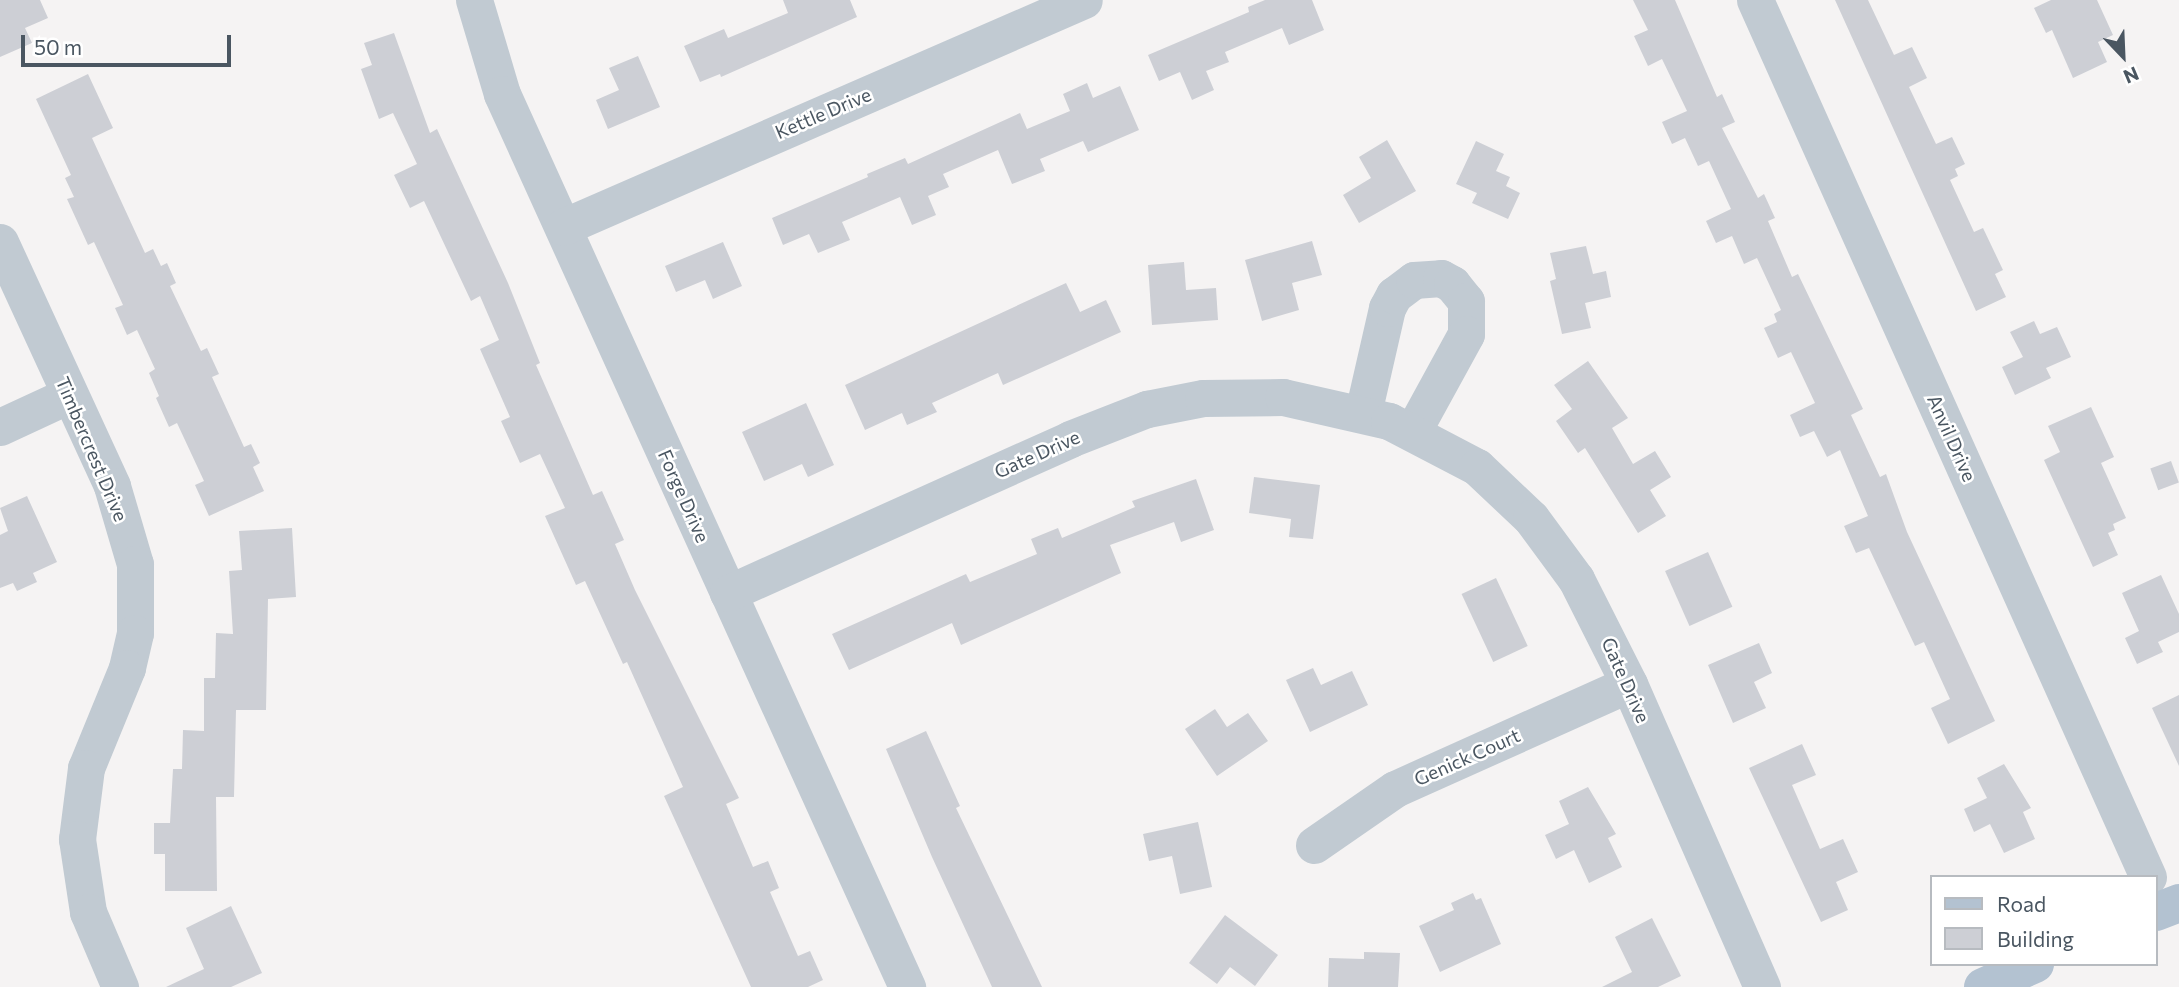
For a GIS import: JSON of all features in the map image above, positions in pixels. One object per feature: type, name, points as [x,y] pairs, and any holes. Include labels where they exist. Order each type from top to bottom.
[{"type":"main road","points":[[1983,987],[2030,966]]},
{"type":"street","name":"Forge Drive","points":[[474,0],[502,94],[907,987]]},
{"type":"street","name":"Anvil Drive","points":[[1755,0],[2149,875]]},
{"type":"street","name":"Kettle Drive","points":[[563,227],[1076,1]]},
{"type":"street","name":"Timbercrest Drive","points":[[0,242],[121,510],[135,564],[135,633],[127,668],[86,768],[77,839],[88,912],[120,987]]},
{"type":"street","points":[[1363,413],[1387,308],[1394,295],[1414,280],[1441,278],[1452,284],[1466,301],[1466,334],[1413,431]]},
{"type":"street","points":[[0,428],[69,395]]},
{"type":"street","name":"Gate Drive","points":[[729,593],[1070,439],[1147,409],[1203,398],[1283,397],[1363,413],[1413,431],[1477,467],[1531,518],[1576,579],[1629,684],[1762,987]]},
{"type":"street","name":"Genick Court","points":[[1314,845],[1395,789],[1629,684]]},
{"type":"building","points":[[0,0],[40,0],[48,18],[25,28],[32,43],[0,57]]},
{"type":"building","points":[[783,0],[850,0],[857,17],[721,77],[720,74],[700,82],[684,46],[724,29],[728,38],[788,13]]},
{"type":"building","points":[[1265,0],[1312,0],[1324,30],[1289,45],[1282,28],[1225,52],[1229,62],[1206,71],[1214,90],[1192,100],[1180,72],[1159,81],[1148,55],[1249,12],[1248,7]]},
{"type":"building","points":[[1633,0],[1675,0],[1717,97],[1722,94],[1735,122],[1722,128],[1758,198],[1764,194],[1775,218],[1768,221],[1792,277],[1798,274],[1863,409],[1851,415],[1880,477],[1886,474],[1907,532],[1995,721],[1948,744],[1931,708],[1950,699],[1924,642],[1915,646],[1869,548],[1856,553],[1844,526],[1868,516],[1840,450],[1827,457],[1814,431],[1800,437],[1790,415],[1815,403],[1791,352],[1778,358],[1764,328],[1777,322],[1774,314],[1781,310],[1757,258],[1744,264],[1732,236],[1716,243],[1706,221],[1731,209],[1709,161],[1698,166],[1685,138],[1672,144],[1662,122],[1687,111],[1662,59],[1648,66],[1634,36],[1648,30]]},
{"type":"building","points":[[1835,0],[1868,0],[1894,55],[1912,47],[1927,78],[1909,87],[1936,144],[1952,137],[1965,164],[1955,169],[1958,176],[1950,180],[1974,232],[1983,228],[2003,270],[1995,274],[2006,297],[1976,311]]},
{"type":"building","points":[[2051,0],[2097,0],[2113,35],[2098,42],[2107,62],[2073,78],[2052,30],[2046,33],[2034,8]]},
{"type":"building","points":[[394,33],[430,133],[437,129],[508,283],[540,363],[536,365],[593,495],[602,491],[624,540],[615,544],[635,590],[739,798],[726,804],[753,867],[768,861],[779,888],[770,892],[798,956],[810,951],[823,980],[808,987],[751,987],[664,796],[683,787],[627,662],[623,664],[585,581],[576,585],[545,516],[565,508],[540,454],[520,463],[501,421],[510,417],[480,349],[499,340],[480,296],[471,301],[424,201],[410,208],[394,175],[417,164],[393,113],[379,119],[361,69],[372,65],[364,43]]},
{"type":"building","points":[[638,56],[660,107],[608,129],[596,100],[619,90],[609,68]]},
{"type":"building","points":[[88,74],[113,128],[92,138],[145,253],[153,249],[161,266],[167,263],[176,283],[170,286],[201,351],[207,348],[219,374],[212,377],[244,447],[251,444],[260,463],[253,467],[264,491],[209,516],[195,485],[204,481],[177,423],[169,427],[156,398],[159,396],[149,373],[155,369],[137,330],[127,335],[115,308],[123,305],[94,242],[88,245],[67,199],[74,197],[65,178],[71,175],[36,99]]},
{"type":"building","points":[[1087,83],[1093,98],[1120,86],[1139,130],[1088,152],[1083,141],[1040,159],[1045,171],[1012,184],[998,150],[943,174],[949,187],[928,196],[936,215],[912,225],[900,197],[842,222],[850,240],[818,253],[809,234],[783,245],[772,218],[868,177],[867,174],[905,158],[908,164],[1020,113],[1027,129],[1070,111],[1063,94]]},
{"type":"building","points":[[1387,140],[1416,191],[1359,223],[1343,195],[1371,178],[1359,157]]},
{"type":"building","points":[[1476,141],[1504,154],[1496,171],[1510,177],[1506,186],[1520,193],[1508,219],[1472,203],[1477,193],[1456,184]]},
{"type":"building","points":[[1312,241],[1322,275],[1292,283],[1299,310],[1262,321],[1245,260]]},
{"type":"building","points":[[723,242],[742,286],[713,299],[705,280],[676,292],[665,266]]},
{"type":"building","points":[[1586,246],[1593,274],[1606,271],[1611,297],[1585,303],[1591,328],[1562,334],[1550,281],[1556,279],[1550,253]]},
{"type":"building","points":[[1184,262],[1186,290],[1216,288],[1218,320],[1152,325],[1148,265]]},
{"type":"building","points":[[1066,283],[1080,312],[1106,300],[1121,332],[1003,385],[998,373],[932,403],[937,412],[907,425],[902,413],[865,430],[845,385]]},
{"type":"building","points":[[2034,321],[2040,334],[2057,327],[2071,357],[2046,368],[2051,378],[2015,395],[2002,367],[2023,357],[2010,332]]},
{"type":"building","points":[[1588,361],[1628,418],[1612,428],[1633,464],[1655,451],[1671,477],[1650,490],[1666,516],[1638,533],[1585,448],[1578,453],[1556,421],[1572,409],[1554,385]]},
{"type":"building","points":[[806,403],[834,465],[808,477],[802,464],[764,481],[742,432]]},
{"type":"building","points":[[2091,407],[2114,457],[2101,463],[2126,518],[2113,524],[2115,530],[2108,533],[2118,555],[2093,567],[2044,460],[2060,452],[2048,426]]},
{"type":"building","points":[[2171,461],[2179,483],[2158,490],[2150,469]]},
{"type":"building","points":[[1254,477],[1320,485],[1313,539],[1289,537],[1291,519],[1249,513]]},
{"type":"building","points":[[1196,479],[1214,530],[1181,542],[1174,522],[1110,545],[1121,573],[961,645],[952,623],[849,670],[832,634],[966,574],[970,582],[1037,554],[1031,539],[1058,528],[1062,538],[1135,507],[1132,501]]},
{"type":"building","points":[[27,496],[57,562],[33,573],[37,582],[17,591],[13,583],[0,588],[0,535],[8,531],[0,508]]},
{"type":"building","points":[[292,528],[296,597],[268,599],[266,710],[236,710],[234,797],[216,797],[217,891],[165,891],[165,854],[154,854],[154,823],[170,823],[173,769],[182,769],[183,730],[204,731],[204,678],[215,678],[216,633],[233,634],[229,571],[242,570],[239,531]]},
{"type":"building","points":[[1708,552],[1732,607],[1689,626],[1665,571]]},
{"type":"building","points":[[2161,575],[2179,614],[2179,632],[2158,642],[2163,652],[2137,664],[2125,638],[2139,631],[2122,593]]},
{"type":"building","points":[[1496,578],[1528,646],[1493,662],[1462,594]]},
{"type":"building","points":[[1759,643],[1772,673],[1754,682],[1766,708],[1733,723],[1708,665]]},
{"type":"building","points":[[1313,668],[1321,685],[1352,671],[1368,705],[1310,732],[1286,680]]},
{"type":"building","points":[[2179,695],[2179,766],[2152,708]]},
{"type":"building","points":[[1215,709],[1227,727],[1248,713],[1268,741],[1217,776],[1185,729]]},
{"type":"building","points":[[926,731],[960,806],[956,808],[1042,987],[992,987],[932,857],[886,749]]},
{"type":"building","points":[[1802,744],[1816,775],[1792,785],[1820,849],[1843,839],[1858,872],[1836,882],[1848,910],[1821,922],[1749,768]]},
{"type":"building","points":[[2004,764],[2031,808],[2023,812],[2035,839],[2004,853],[1990,824],[1974,832],[1964,809],[1987,798],[1977,778]]},
{"type":"building","points":[[1588,787],[1616,834],[1608,838],[1622,867],[1589,883],[1574,850],[1556,859],[1545,835],[1569,824],[1559,801]]},
{"type":"building","points":[[1198,822],[1212,887],[1180,894],[1172,856],[1149,861],[1143,834]]},
{"type":"building","points":[[1473,893],[1476,900],[1481,898],[1501,944],[1440,972],[1419,926],[1454,910],[1451,903]]},
{"type":"building","points":[[231,906],[262,973],[231,987],[166,987],[204,969],[186,928]]},
{"type":"building","points":[[1225,915],[1278,955],[1255,986],[1230,967],[1217,984],[1189,963]]},
{"type":"building","points":[[1652,918],[1681,976],[1658,987],[1602,987],[1632,972],[1615,937]]},
{"type":"building","points":[[1364,952],[1400,953],[1398,987],[1328,987],[1329,958],[1364,959]]}]
